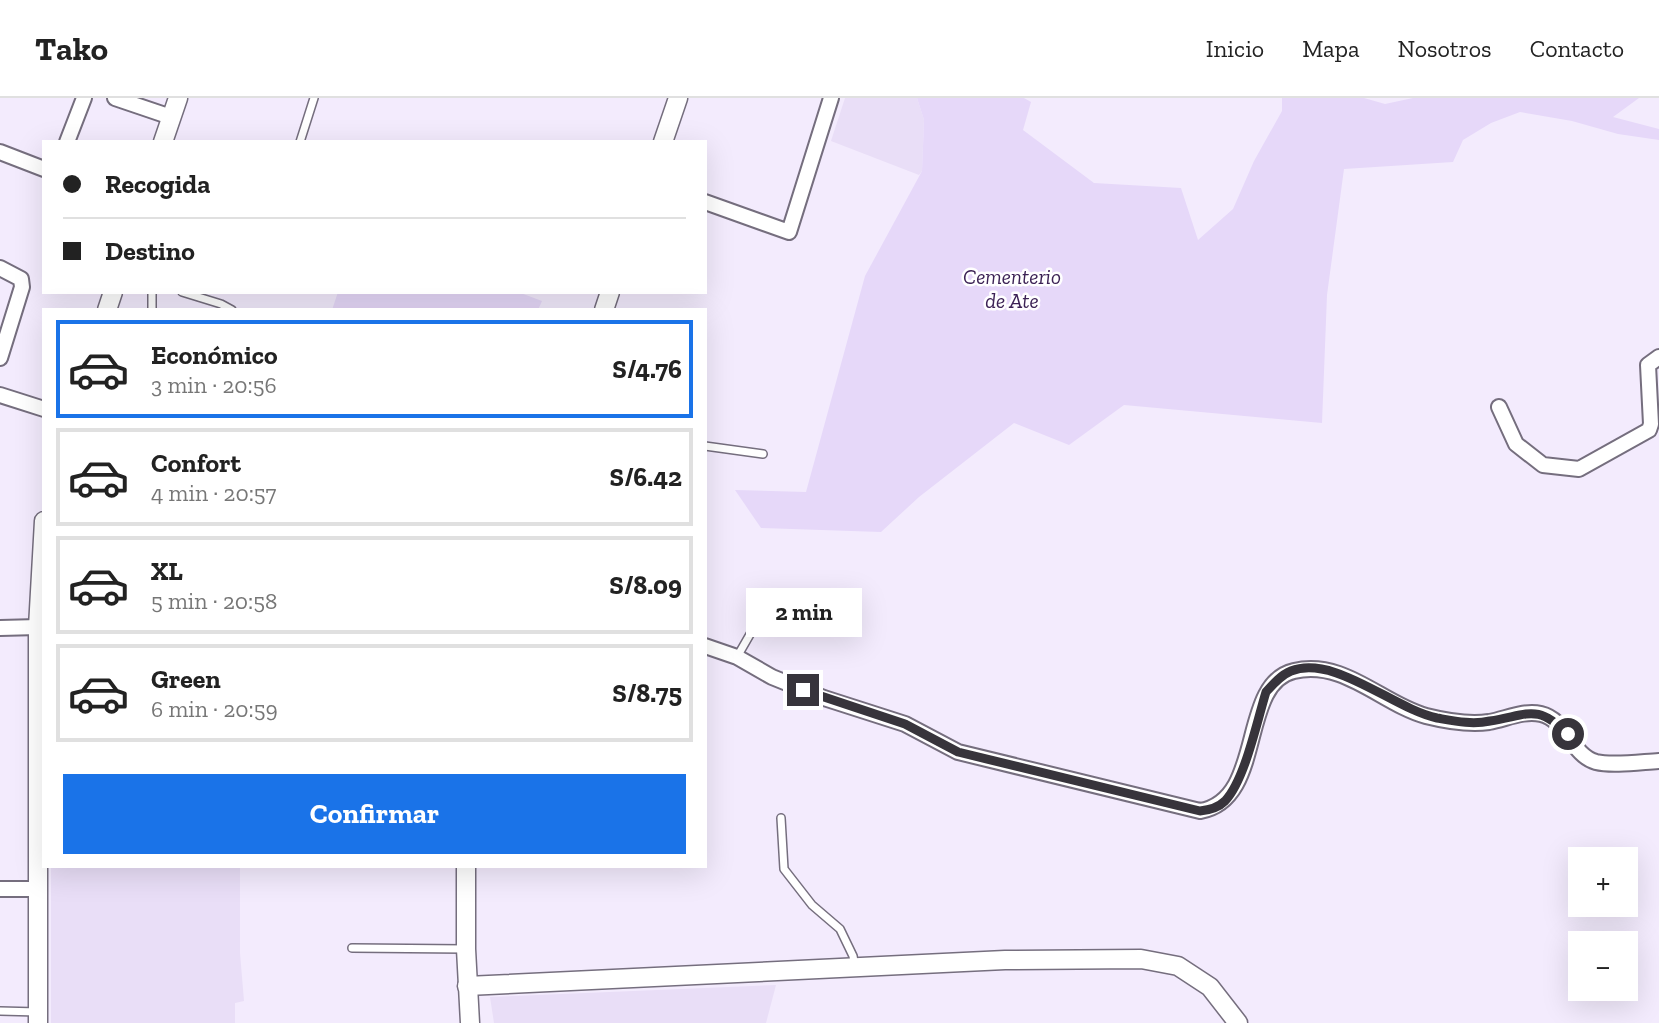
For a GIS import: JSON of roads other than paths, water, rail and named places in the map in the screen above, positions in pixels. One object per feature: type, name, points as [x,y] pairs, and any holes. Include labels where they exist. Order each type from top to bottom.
[{"type":"street","points":[[68,140],[84,98]]},
{"type":"street","points":[[115,98],[171,117]]},
{"type":"street","points":[[164,140],[178,98]]},
{"type":"street","points":[[664,140],[678,98]]},
{"type":"street","points":[[707,203],[789,232],[831,98]]},
{"type":"street","points":[[0,152],[42,168]]},
{"type":"street","points":[[0,268],[21,279],[22,287],[0,358]]},
{"type":"street","points":[[1499,407],[1517,444],[1543,465],[1579,469],[1649,430],[1648,365],[1659,357]]},
{"type":"street","points":[[0,395],[42,409]]},
{"type":"street","points":[[38,1017],[38,627],[42,556]]},
{"type":"street","points":[[0,628],[38,627]]},
{"type":"street","points":[[707,647],[737,657],[772,677],[824,698],[905,724],[958,752],[1200,811],[1214,809],[1224,802],[1236,786],[1266,692],[1290,671],[1310,668],[1339,674],[1424,715],[1461,723],[1488,722],[1519,714],[1541,714],[1568,734],[1580,753],[1597,762],[1659,761]]},
{"type":"street","points":[[466,868],[470,1023]]},
{"type":"street","points":[[0,889],[38,889]]},
{"type":"street","points":[[467,986],[1005,960],[1141,959],[1178,966],[1210,987],[1238,1023]]},
{"type":"lane","points":[[301,140],[313,98]]},
{"type":"lane","points":[[188,294],[228,308]]},
{"type":"lane","points":[[707,446],[763,454]]},
{"type":"lane","points":[[737,657],[760,618],[793,599]]},
{"type":"lane","points":[[781,818],[784,869],[812,905],[840,929],[853,956],[855,968]]},
{"type":"lane","points":[[352,947],[466,949]]},
{"type":"lane","points":[[0,1012],[38,1017]]},
{"type":"park label","name":"Cementerio de Ate","points":[[1012,289]]}]
